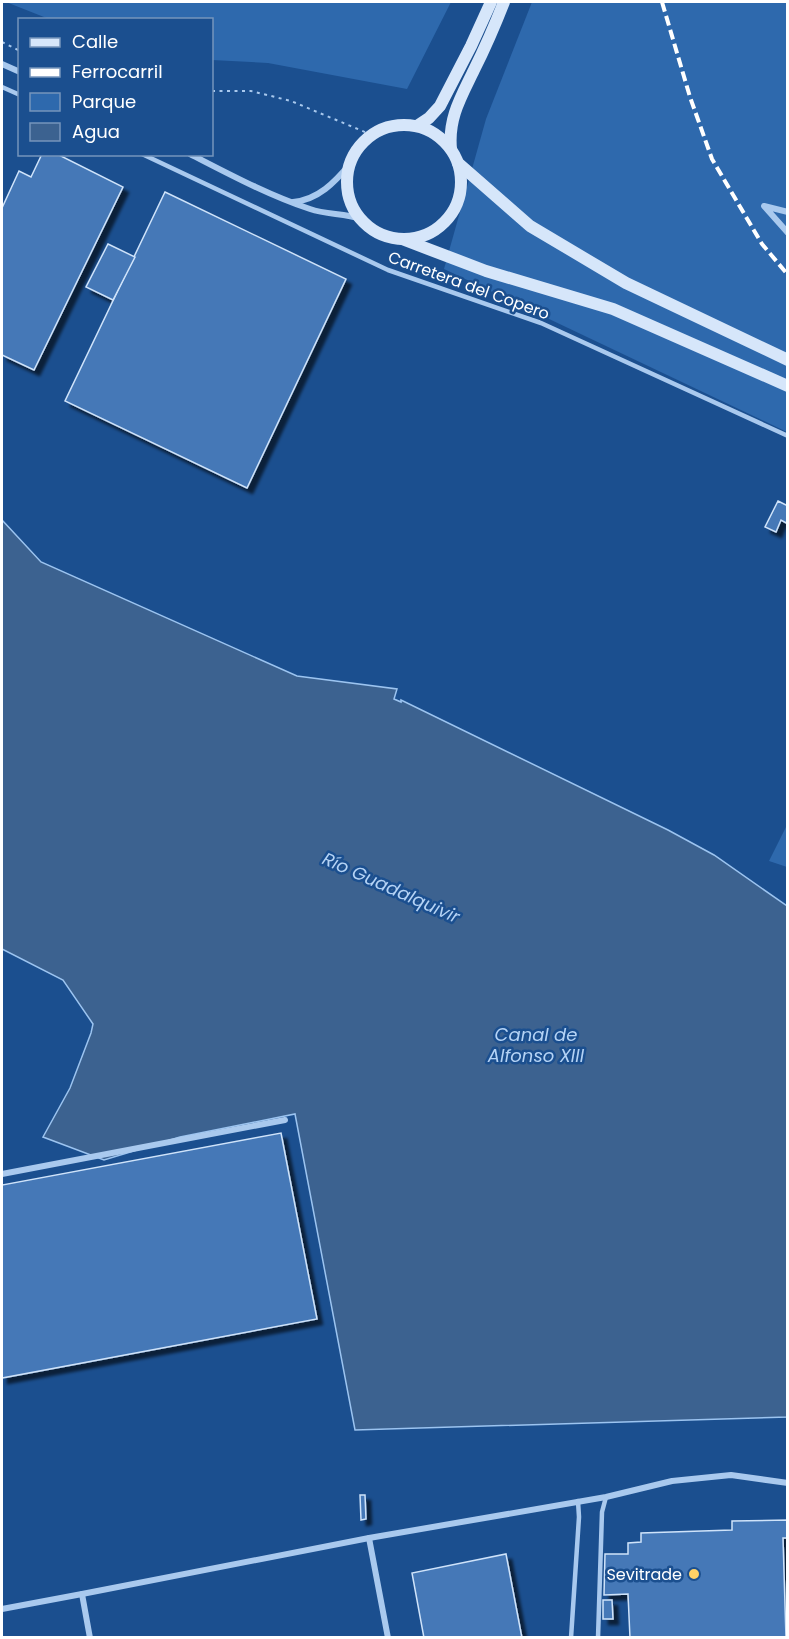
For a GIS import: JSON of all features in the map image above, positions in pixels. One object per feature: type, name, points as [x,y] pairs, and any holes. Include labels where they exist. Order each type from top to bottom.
[{"type":"main road","points":[[417,126],[429,118],[443,100],[491,2]]},
{"type":"main road","points":[[451,149],[452,122],[457,104],[504,2]]},
{"type":"main road","points":[[402,239],[421,237],[437,229],[450,216],[459,199],[461,181],[458,163],[451,149],[442,139],[417,126],[402,125],[386,128],[372,135],[355,153],[350,164],[348,193],[361,219],[373,229],[486,271],[613,309],[788,386]]},
{"type":"main road","points":[[458,163],[530,226],[616,278],[788,360]]},
{"type":"street","points":[[2,64],[18,71]]},
{"type":"street","points":[[194,156],[291,202],[315,211],[349,215],[361,219]]},
{"type":"street","points":[[291,202],[307,200],[324,191],[350,164]]},
{"type":"street","points":[[788,212],[764,206],[788,233]]},
{"type":"street","points":[[2,1174],[285,1120]]},
{"type":"street","points":[[2,1609],[369,1538],[606,1497],[672,1481],[731,1475],[788,1483]]},
{"type":"street","points":[[369,1538],[388,1638]]},
{"type":"street","points":[[82,1594],[90,1638]]},
{"type":"lane","points":[[2,87],[18,94]]},
{"type":"lane","name":"Carretera del Copero","points":[[146,156],[388,270],[541,322],[788,436]]},
{"type":"lane","points":[[598,1638],[602,1512],[606,1497]]},
{"type":"lane","points":[[571,1638],[579,1517],[578,1501]]},
{"type":"path","points":[[2,42],[18,50]]},
{"type":"path","points":[[213,91],[251,91],[291,101],[372,135]]},
{"type":"green space","points":[[6,2],[451,2],[407,89],[268,63],[213,60],[213,18],[46,18]]},
{"type":"green space","points":[[532,2],[787,2],[787,432],[444,269],[486,119]]},
{"type":"green space","points":[[787,825],[787,867],[769,861]]},
{"type":"water","name":"Canal de Alfonso XIII","points":[[2,520],[41,562],[297,676],[397,689],[394,699],[401,702],[401,700],[668,830],[714,855],[787,906],[787,1417],[355,1430],[295,1114],[180,1137],[104,1160],[43,1137],[70,1088],[93,1024],[63,980],[2,949]]},
{"type":"building","points":[[41,156],[61,156],[123,187],[34,370],[2,355],[2,208],[19,171],[31,177]]},
{"type":"building","points":[[165,192],[346,279],[247,488],[65,401]]},
{"type":"building","points":[[108,244],[135,257],[113,300],[86,287]]},
{"type":"building","points":[[778,501],[788,506],[788,524],[781,520],[776,532],[765,527]]},
{"type":"building","points":[[281,1133],[317,1319],[2,1378],[2,1185]]},
{"type":"building","points":[[360,1495],[365,1495],[366,1519],[361,1520]]},
{"type":"building","name":"Sevitrade","points":[[788,1520],[788,1538],[783,1538],[786,1638],[630,1638],[628,1594],[604,1595],[605,1554],[628,1554],[628,1543],[641,1542],[641,1533],[732,1530],[732,1521]]},
{"type":"building","points":[[506,1554],[522,1638],[424,1638],[412,1573]]},
{"type":"building","points":[[603,1600],[612,1600],[613,1619],[603,1619]]},
{"type":"railway","points":[[662,2],[690,97],[712,159],[762,244],[788,275]]},
{"type":"place","name":"Sevitrade","points":[[694,1574]]},
{"type":"water label","name":"Río Guadalquivir","points":[[391,888]]}]
